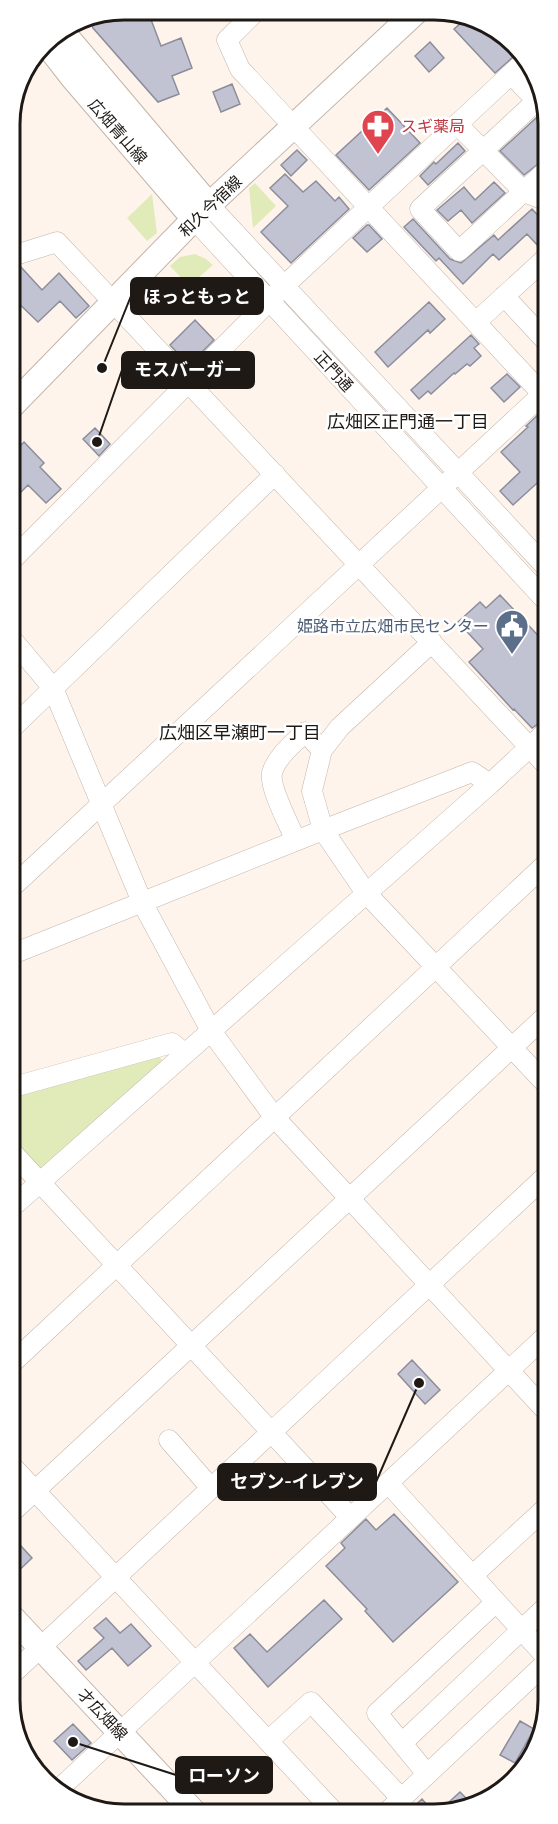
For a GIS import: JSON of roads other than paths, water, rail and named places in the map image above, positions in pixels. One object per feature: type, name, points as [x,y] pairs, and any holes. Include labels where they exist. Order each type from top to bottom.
[{"type":"main road","name":"和久今宿線","points":[[20,398],[202,212],[407,20]]},
{"type":"main road","name":"広畑青山線","points":[[66,37],[202,212]]},
{"type":"main road","name":"広畑青山線","points":[[51,50],[72,77],[202,212]]},
{"type":"main road","name":"才広畑線","points":[[20,1626],[187,1804]]},
{"type":"street","points":[[247,20],[227,40],[240,69],[538,386]]},
{"type":"street","points":[[20,551],[284,286],[518,67],[531,86]]},
{"type":"street","points":[[536,101],[420,209],[459,252],[538,179]]},
{"type":"street","points":[[458,124],[524,192],[538,197]]},
{"type":"street","name":"正門通","points":[[202,212],[284,286],[538,558]]},
{"type":"street","name":"正門通","points":[[202,212],[269,301],[538,591]]},
{"type":"street","points":[[20,254],[57,242],[538,756]]},
{"type":"street","points":[[476,322],[538,265]]},
{"type":"street","points":[[504,296],[538,332]]},
{"type":"street","points":[[20,880],[538,401]]},
{"type":"street","points":[[20,720],[275,474]]},
{"type":"street","points":[[432,642],[340,727],[322,750],[312,791],[323,830],[366,893],[538,1075]]},
{"type":"street","points":[[20,650],[53,688],[142,902],[211,1031],[274,1118],[538,1402]]},
{"type":"street","points":[[296,841],[272,784],[272,773],[281,757],[305,732],[322,750]]},
{"type":"street","points":[[20,1199],[538,739]]},
{"type":"street","points":[[20,951],[472,772],[490,784]]},
{"type":"street","points":[[20,1355],[538,871]]},
{"type":"street","points":[[20,1505],[538,1023]]},
{"type":"street","points":[[20,1085],[172,1043],[185,1054]]},
{"type":"street","points":[[20,1161],[350,1518]]},
{"type":"street","points":[[20,1667],[538,1183]]},
{"type":"street","points":[[63,1785],[538,1343]]},
{"type":"street","points":[[169,1440],[211,1488]]},
{"type":"street","points":[[20,1475],[327,1804]]},
{"type":"street","points":[[388,1483],[538,1648]]},
{"type":"street","points":[[472,1576],[538,1515]]},
{"type":"street","points":[[428,1774],[377,1713],[496,1602]]},
{"type":"street","points":[[402,1743],[538,1614]]},
{"type":"street","points":[[395,1804],[538,1670]]},
{"type":"street","points":[[268,1741],[311,1702],[401,1798]]},
{"type":"place","name":"スギ薬局","points":[[378,155]]},
{"type":"place","name":"ほっともっと","points":[[102,368]]},
{"type":"place","name":"モスバーガー","points":[[97,442]]},
{"type":"place","name":"姫路市立広畑市民センター","points":[[512,655]]},
{"type":"place","name":"セブン-イレブン","points":[[419,1383]]},
{"type":"place","name":"ローソン","points":[[73,1742]]},
{"type":"district","name":"広畑区正門通一丁目","points":[[408,422]]},
{"type":"district","name":"広畑区早瀬町一丁目","points":[[240,733]]}]
